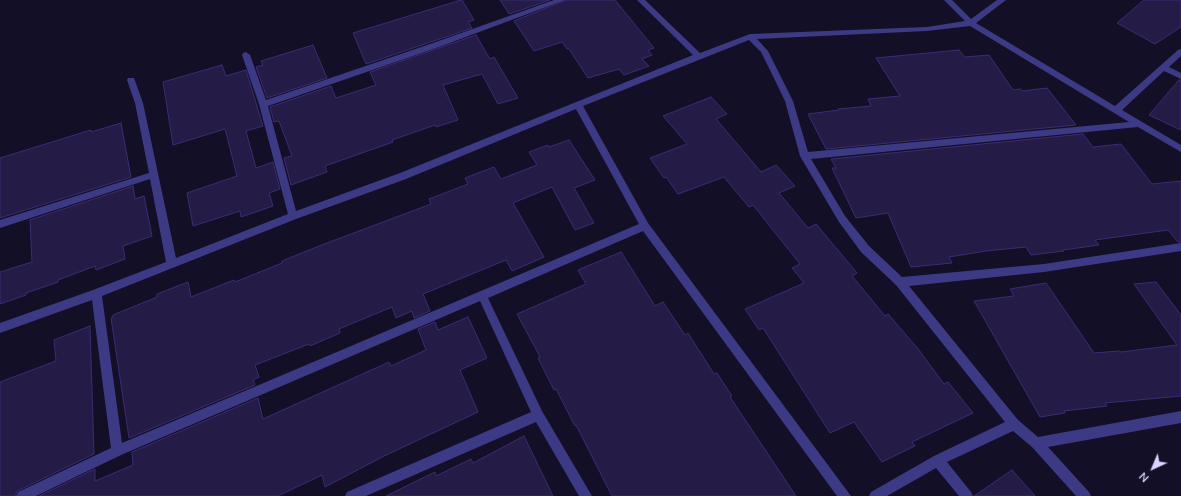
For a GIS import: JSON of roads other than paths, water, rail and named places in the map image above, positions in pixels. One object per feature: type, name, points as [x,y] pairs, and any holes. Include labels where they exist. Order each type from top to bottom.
[{"type":"street","points":[[263,104],[562,0]]},
{"type":"street","points":[[641,0],[699,56]]},
{"type":"street","points":[[948,0],[971,23],[1181,149]]},
{"type":"street","points":[[0,328],[96,294],[293,216],[403,176],[699,56],[750,37],[927,29],[971,23],[1002,0]]},
{"type":"street","points":[[750,37],[764,51],[789,102],[805,156],[842,219],[864,249],[900,282],[1014,424],[1036,443],[1084,496]]},
{"type":"street","points":[[1116,110],[1181,52]]},
{"type":"street","points":[[246,55],[263,104],[293,216]]},
{"type":"street","points":[[1164,68],[1181,76]]},
{"type":"street","points":[[131,80],[139,103],[152,175],[172,264]]},
{"type":"street","points":[[578,106],[645,226],[844,496]]},
{"type":"street","points":[[805,156],[1140,124]]},
{"type":"street","points":[[0,224],[152,175]]},
{"type":"street","points":[[22,496],[117,451],[645,226]]},
{"type":"street","points":[[900,282],[1044,268],[1181,247]]},
{"type":"street","points":[[96,294],[117,451]]},
{"type":"street","points":[[482,296],[538,414],[586,496]]},
{"type":"street","points":[[351,496],[538,414]]},
{"type":"street","points":[[1036,443],[1181,417]]},
{"type":"street","points":[[875,496],[938,460],[1014,424]]},
{"type":"street","points":[[938,460],[966,496]]}]
